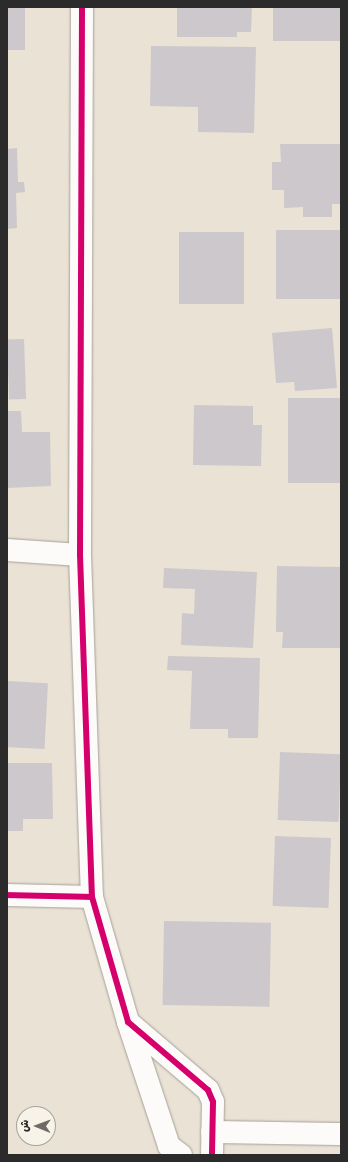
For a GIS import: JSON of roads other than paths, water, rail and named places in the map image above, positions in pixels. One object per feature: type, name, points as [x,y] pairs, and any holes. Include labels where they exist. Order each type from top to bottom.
[{"type":"street","points":[[82,7],[80,555],[92,897],[128,1022],[169,1146],[181,1155]]},
{"type":"street","points":[[7,550],[80,555]]},
{"type":"street","points":[[7,894],[92,897]]},
{"type":"street","points":[[128,1022],[208,1090],[212,1102],[212,1155]]},
{"type":"street","points":[[212,1132],[341,1134]]}]
